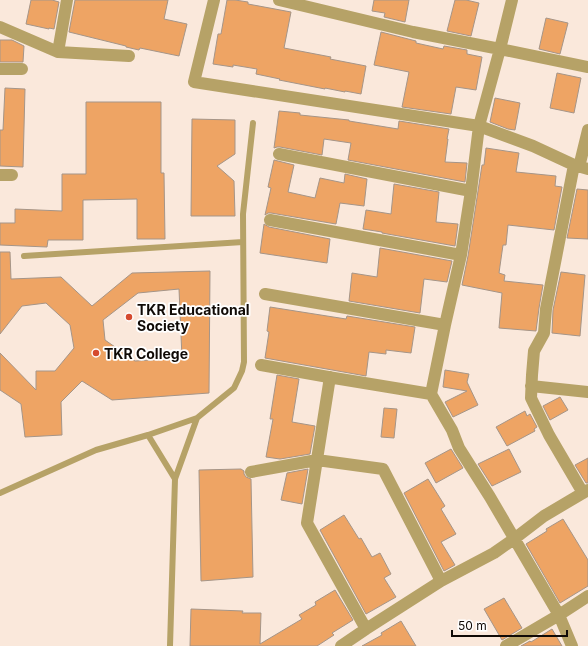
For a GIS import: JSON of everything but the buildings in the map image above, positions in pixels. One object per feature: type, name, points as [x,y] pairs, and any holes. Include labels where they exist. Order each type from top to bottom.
[{"type":"street","points":[[58,52],[67,0]]},
{"type":"street","points":[[214,0],[204,35],[194,82],[479,126],[533,146],[581,167]]},
{"type":"street","points":[[279,0],[413,32],[588,68]]},
{"type":"street","points":[[512,0],[479,126],[461,255],[430,394],[452,430],[459,448],[490,496],[559,615],[572,646]]},
{"type":"street","points":[[0,27],[58,52],[129,56]]},
{"type":"street","points":[[0,69],[22,69]]},
{"type":"street","points":[[341,646],[441,581],[494,553],[544,516],[586,491],[549,435],[531,398],[531,386],[534,351],[544,333],[546,309],[581,167],[588,130]]},
{"type":"street","points":[[279,154],[471,191]]},
{"type":"street","points":[[0,175],[12,175]]},
{"type":"street","points":[[270,220],[461,255]]},
{"type":"street","points":[[265,294],[445,325]]},
{"type":"street","points":[[261,365],[430,394]]},
{"type":"street","points":[[330,377],[307,523],[366,629]]},
{"type":"street","points":[[531,386],[588,392]]},
{"type":"street","points":[[251,472],[317,460],[383,469],[441,581]]},
{"type":"street","points":[[506,646],[588,596]]},
{"type":"lane","points":[[0,493],[96,450],[148,435],[197,418],[234,388],[242,371],[244,362],[243,214],[253,123]]},
{"type":"lane","points":[[24,256],[243,242]]},
{"type":"lane","points":[[170,646],[174,479],[197,418]]},
{"type":"lane","points":[[148,435],[174,479]]},
{"type":"place","name":"TKR Educational Society","points":[[129,317]]},
{"type":"place","name":"TKR College","points":[[96,353]]}]
